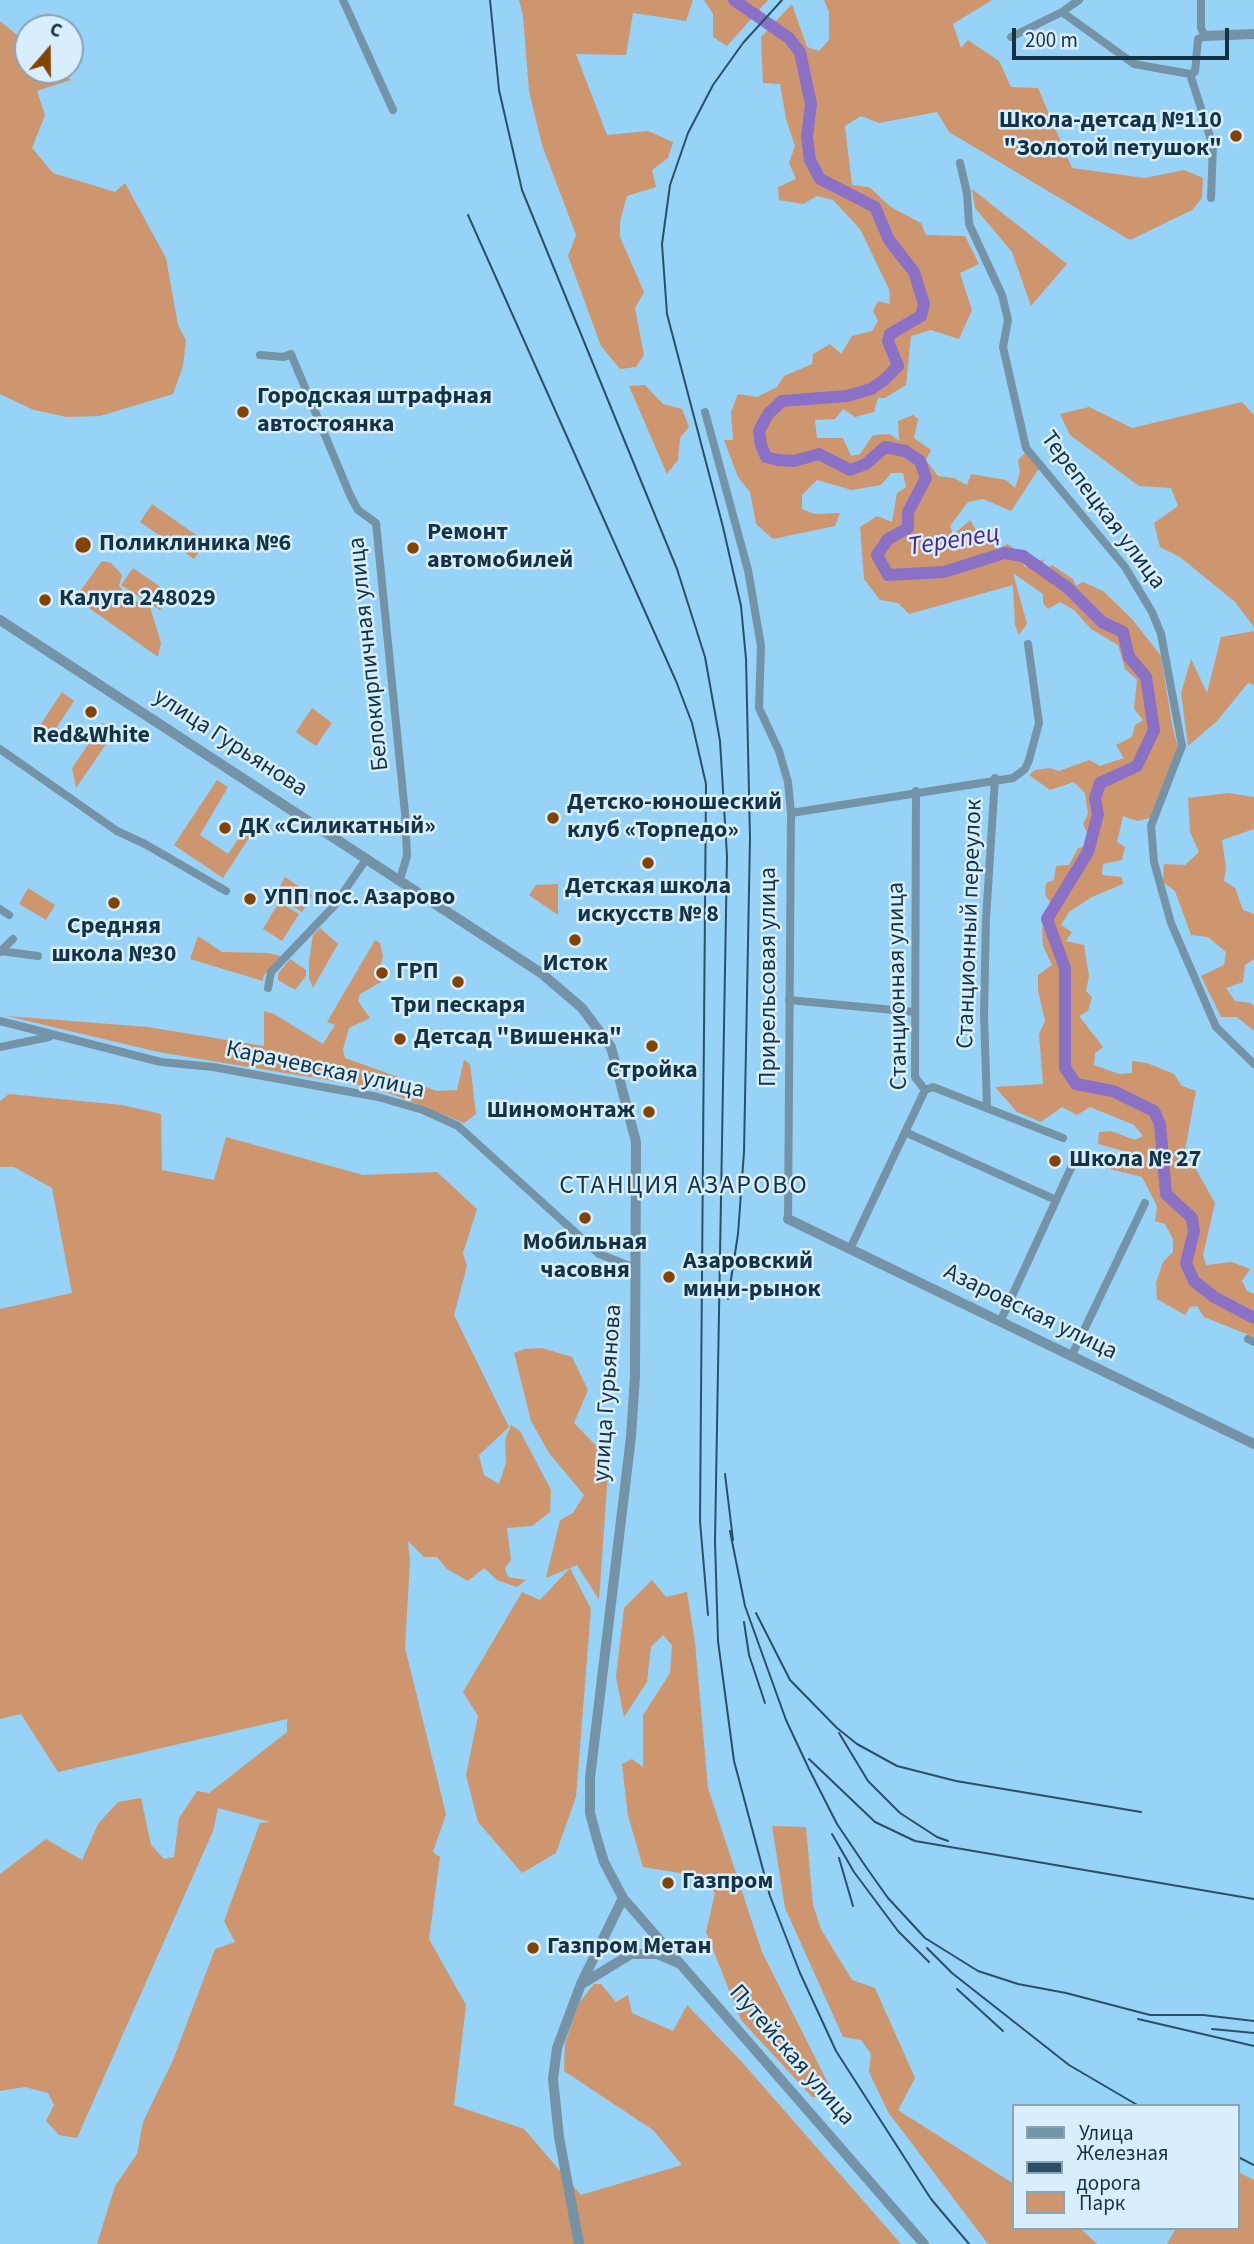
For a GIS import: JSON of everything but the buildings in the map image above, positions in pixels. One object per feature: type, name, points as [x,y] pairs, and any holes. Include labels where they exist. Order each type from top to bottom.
[{"type":"street","points":[[343,0],[393,110]]},
{"type":"street","points":[[1011,37],[1062,12],[1079,0]]},
{"type":"street","points":[[1201,0],[1201,28],[1205,36]]},
{"type":"street","points":[[1062,12],[1134,64],[1190,74],[1195,72],[1198,39],[1205,36],[1254,34]]},
{"type":"street","points":[[1190,74],[1213,146],[1211,198]]},
{"type":"street","name":"Терепецкая улица","points":[[960,163],[969,223],[1008,320],[1003,347],[1026,447],[1125,567],[1152,612],[1161,634],[1182,746],[1151,826],[1154,862],[1171,923],[1216,1027],[1254,1064]]},
{"type":"street","name":"Белокирпичная улица","points":[[260,355],[284,357],[291,354],[350,495],[358,510],[376,523],[405,813],[407,856],[400,879]]},
{"type":"street","name":"Прирельсовая улица","points":[[705,412],[748,570],[761,646],[759,708],[779,751],[791,813],[788,1219]]},
{"type":"street","name":"улица Гурьянова","points":[[0,620],[541,973],[570,996],[597,1025],[611,1047],[634,1130],[635,1376],[631,1437],[590,1778],[590,1813],[604,1862],[623,1898]]},
{"type":"street","name":"Станционный переулок","points":[[987,1107],[986,932],[995,778],[1013,778],[1025,769],[1039,723],[1028,644]]},
{"type":"street","points":[[0,750],[117,831],[145,844],[226,891]]},
{"type":"street","points":[[791,813],[995,778]]},
{"type":"street","name":"Станционная улица","points":[[850,1249],[925,1090],[915,1077],[916,791]]},
{"type":"street","points":[[268,988],[271,972],[334,906],[367,858]]},
{"type":"street","points":[[0,909],[9,915]]},
{"type":"street","points":[[0,951],[13,939]]},
{"type":"street","points":[[0,951],[38,956]]},
{"type":"street","points":[[789,1000],[915,1012]]},
{"type":"street","name":"Карачевская улица","points":[[0,1021],[161,1062],[213,1067],[378,1097],[423,1110],[458,1126],[599,1254],[635,1268]]},
{"type":"street","points":[[0,1047],[52,1036]]},
{"type":"street","points":[[925,1090],[933,1087],[1063,1138]]},
{"type":"street","points":[[905,1132],[1056,1200]]},
{"type":"street","points":[[1000,1322],[1076,1157]]},
{"type":"street","points":[[1071,1356],[1145,1203]]},
{"type":"street","name":"Азаровская улица","points":[[788,1219],[1254,1444]]},
{"type":"street","points":[[579,2244],[559,2137],[553,2079],[557,2049],[581,1984],[623,1898]]},
{"type":"street","name":"Путейская улица","points":[[623,1898],[924,2244]]},
{"type":"street","points":[[581,1984],[632,1954],[657,1954],[684,1965]]},
{"type":"green space","points":[[519,0],[693,0],[686,21],[633,13],[626,55],[576,54],[607,135],[648,131],[673,142],[668,158],[652,170],[656,187],[627,196],[620,221],[620,237],[644,292],[635,308],[644,355],[636,367],[620,369],[601,346],[568,256],[576,235],[542,145],[529,91],[523,16]]},
{"type":"green space","points":[[704,0],[768,0],[727,46],[713,37],[713,14]]},
{"type":"green space","points":[[824,0],[992,0],[953,24],[961,48],[968,40],[999,61],[1011,87],[1038,88],[1072,168],[1145,178],[1184,170],[1203,178],[1202,198],[1192,210],[1130,240],[949,132],[937,112],[879,123],[861,116],[845,126],[852,185],[869,187],[891,207],[921,223],[926,235],[965,236],[979,264],[960,273],[972,310],[959,339],[931,330],[911,336],[906,385],[885,398],[878,398],[874,412],[855,417],[843,409],[835,419],[815,420],[817,438],[843,438],[851,456],[860,454],[873,435],[890,434],[899,441],[898,421],[913,415],[918,419],[914,438],[931,450],[926,460],[938,476],[954,478],[967,485],[971,474],[1006,480],[1015,488],[1020,472],[1018,460],[1026,452],[1040,467],[1011,511],[983,499],[968,502],[950,526],[953,535],[970,520],[981,538],[988,531],[993,536],[991,542],[998,550],[1007,544],[1012,547],[1025,567],[1044,559],[1039,574],[1052,565],[1073,579],[1076,586],[1083,582],[1103,591],[1132,619],[1161,656],[1178,748],[1150,818],[1137,821],[1123,816],[1117,842],[1125,847],[1122,860],[1103,864],[1102,875],[1122,877],[1123,884],[1092,897],[1069,912],[1061,925],[1072,932],[1066,941],[1084,945],[1089,976],[1086,991],[1092,997],[1088,1011],[1079,1016],[1103,1047],[1095,1053],[1094,1065],[1119,1074],[1132,1073],[1132,1061],[1147,1063],[1174,1074],[1182,1086],[1196,1091],[1185,1150],[1215,1203],[1203,1255],[1206,1265],[1232,1262],[1250,1269],[1242,1281],[1247,1291],[1254,1294],[1254,1337],[1204,1317],[1197,1306],[1190,1307],[1185,1315],[1157,1299],[1156,1283],[1163,1262],[1173,1252],[1173,1239],[1165,1224],[1155,1221],[1157,1206],[1142,1177],[1086,1163],[1129,1161],[1131,1153],[1098,1144],[1099,1132],[1111,1131],[1135,1140],[1143,1136],[1134,1125],[1090,1107],[1077,1115],[1062,1107],[1041,1122],[1017,1112],[995,1087],[1043,1084],[1039,1034],[1045,1021],[1038,991],[1038,975],[1052,965],[1043,946],[1042,927],[1054,931],[1052,920],[1057,911],[1045,895],[1046,883],[1054,880],[1056,866],[1069,865],[1078,848],[1083,847],[1087,832],[1083,824],[1088,814],[1085,793],[1074,782],[1050,790],[1029,775],[1035,770],[1050,768],[1059,771],[1089,760],[1100,766],[1124,758],[1116,745],[1132,737],[1135,725],[1143,720],[1134,709],[1137,680],[1125,669],[1118,645],[1091,629],[1074,610],[1060,602],[1048,609],[1043,603],[1043,594],[1013,573],[1027,624],[1019,635],[1015,625],[1013,585],[909,614],[898,603],[880,600],[864,579],[860,527],[877,516],[892,522],[897,493],[906,487],[903,473],[891,473],[881,485],[852,490],[817,480],[802,495],[802,509],[814,514],[840,513],[835,526],[773,539],[756,524],[750,492],[738,477],[724,440],[733,440],[731,412],[738,394],[757,397],[777,387],[784,376],[812,364],[813,354],[830,344],[841,354],[852,336],[872,331],[878,321],[873,311],[878,301],[890,304],[889,289],[860,229],[833,200],[817,196],[803,204],[779,200],[778,187],[796,179],[789,163],[795,146],[786,119],[780,84],[763,83],[761,37],[792,4],[807,47],[819,51],[829,40],[829,12]]},
{"type":"green space","points":[[0,21],[14,32],[14,84],[59,84],[37,91],[45,115],[32,148],[53,173],[115,192],[125,183],[166,258],[178,325],[186,340],[183,366],[173,394],[100,416],[67,417],[34,410],[0,394]]},
{"type":"green space","points":[[972,189],[1067,264],[1031,306],[1012,252],[975,208]]},
{"type":"green space","points":[[645,385],[663,404],[682,409],[689,427],[680,438],[678,460],[667,474],[629,386]]},
{"type":"green space","points":[[1242,402],[1254,415],[1254,627],[1235,602],[1180,557],[1160,547],[1154,523],[1178,506],[1171,488],[1139,486],[1070,435],[1060,414],[1089,407],[1132,428]]},
{"type":"green space","points":[[152,504],[206,542],[194,559],[140,522]]},
{"type":"green space","points":[[102,561],[111,563],[118,570],[122,576],[119,585],[129,599],[150,607],[161,643],[158,657],[75,598]]},
{"type":"green space","points":[[133,568],[171,594],[160,610],[121,585]]},
{"type":"green space","points":[[1254,631],[1254,685],[1248,683],[1217,721],[1188,746],[1181,693],[1191,659],[1207,693],[1221,637]]},
{"type":"green space","points":[[62,692],[74,701],[49,739],[37,730]]},
{"type":"green space","points":[[312,708],[332,723],[316,746],[296,732]]},
{"type":"green space","points":[[103,723],[115,731],[76,788],[72,768]]},
{"type":"green space","points":[[217,780],[228,787],[200,835],[228,854],[251,820],[258,824],[223,878],[174,845]]},
{"type":"green space","points":[[1228,793],[1254,797],[1254,829],[1222,840],[1226,867],[1224,881],[1235,888],[1243,910],[1254,914],[1254,959],[1245,965],[1243,982],[1226,988],[1235,1001],[1251,1003],[1254,1007],[1254,1031],[1237,1017],[1221,1017],[1201,976],[1224,965],[1226,952],[1208,937],[1191,935],[1175,891],[1163,882],[1164,864],[1185,865],[1199,852],[1190,832],[1188,798]]},
{"type":"green space","points":[[285,877],[312,895],[302,912],[275,895]]},
{"type":"green space","points":[[558,884],[558,915],[529,895],[536,885]]},
{"type":"green space","points":[[28,888],[55,905],[46,920],[19,904]]},
{"type":"green space","points":[[279,902],[299,914],[282,941],[263,929]]},
{"type":"green space","points":[[320,928],[338,944],[313,988],[309,978],[309,961],[313,935]]},
{"type":"green space","points":[[198,936],[222,952],[268,953],[285,957],[264,975],[263,981],[190,959]]},
{"type":"green space","points":[[375,940],[380,943],[383,957],[377,975],[381,982],[360,994],[358,1001],[370,1018],[349,1028],[343,1049],[345,1058],[437,1091],[457,1090],[464,1060],[470,1064],[476,1114],[464,1123],[392,1094],[358,1085],[158,1052],[7,1016],[148,1027],[264,1046],[264,1011],[274,1014],[323,1044],[335,1025],[327,1022]]},
{"type":"green space","points":[[290,959],[306,970],[306,976],[295,990],[278,980],[278,974]]},
{"type":"green space","points":[[9,1094],[122,1105],[161,1114],[162,1170],[214,1180],[226,1137],[363,1175],[437,1172],[477,1209],[463,1253],[467,1266],[454,1315],[509,1427],[479,1455],[484,1475],[499,1484],[506,1463],[505,1440],[511,1425],[520,1431],[551,1490],[550,1512],[532,1526],[507,1528],[511,1560],[505,1568],[508,1577],[526,1580],[517,1587],[497,1580],[484,1568],[468,1581],[447,1569],[437,1557],[424,1557],[408,1541],[410,1561],[405,1648],[446,1814],[433,1852],[440,1857],[429,1939],[466,2005],[454,2105],[524,2129],[581,2195],[682,2165],[653,2130],[564,2071],[565,2043],[579,2003],[594,1984],[601,1984],[616,2002],[628,1995],[632,2013],[673,2031],[687,2005],[741,2061],[901,2244],[97,2244],[115,2186],[137,2154],[143,2122],[173,2060],[215,1949],[235,1942],[224,1921],[260,1823],[270,1822],[218,1808],[213,1831],[77,2138],[59,2135],[46,2121],[54,2105],[48,2093],[25,2087],[0,2091],[0,1874],[46,1839],[82,1860],[98,1824],[118,1802],[141,1798],[151,1845],[164,1859],[174,1857],[179,1818],[197,1791],[209,1793],[287,1732],[287,1719],[58,1772],[21,1714],[0,1719],[0,1309],[72,1293],[52,1188],[14,1167],[0,1167],[0,1101]]},
{"type":"green space","points":[[542,1348],[572,1357],[588,1390],[574,1423],[609,1459],[599,1600],[577,1565],[546,1578],[560,1520],[573,1513],[584,1495],[549,1453],[531,1421],[514,1353]]},
{"type":"green space","points":[[570,1568],[591,1609],[576,1797],[556,1853],[522,1873],[478,1822],[466,1775],[478,1716],[463,1692],[522,1592],[540,1600]]},
{"type":"green space","points":[[652,1580],[666,1597],[687,1592],[695,1642],[708,1788],[762,1952],[835,2097],[812,2097],[741,2020],[706,1932],[715,1893],[698,1876],[643,1867],[628,1816],[622,1764],[632,1759],[643,1767],[643,1715],[670,1673],[672,1645],[663,1635],[651,1647],[647,1682],[624,1717],[616,1677],[624,1608]]},
{"type":"green space","points":[[772,1826],[806,1827],[813,1905],[821,1929],[852,1980],[875,1988],[915,2078],[898,2110],[1012,2183],[1012,2230],[1082,2230],[1097,2244],[988,2244],[888,2112],[869,2072],[871,2054],[861,2040],[843,2037],[785,1908]]},
{"type":"green space","points":[[1240,2173],[1254,2180],[1254,2244],[1167,2244],[1175,2230],[1240,2230]]},
{"type":"waterway","name":"Терепец","points":[[734,0],[789,38],[800,52],[811,104],[807,137],[810,160],[820,179],[875,207],[889,240],[914,272],[924,304],[921,316],[890,334],[888,341],[898,366],[884,380],[871,389],[847,396],[782,401],[768,414],[759,431],[761,445],[766,457],[794,461],[819,454],[850,470],[866,464],[885,447],[905,451],[920,461],[926,478],[908,512],[908,528],[888,539],[877,555],[888,575],[944,572],[1004,553],[1023,556],[1068,588],[1102,622],[1123,632],[1129,657],[1146,677],[1154,730],[1137,766],[1100,783],[1095,798],[1098,814],[1088,852],[1047,919],[1065,968],[1065,1068],[1076,1084],[1113,1091],[1154,1111],[1160,1124],[1166,1194],[1192,1218],[1194,1231],[1186,1263],[1194,1281],[1214,1297],[1254,1318]]},
{"type":"railway","points":[[490,0],[499,90],[522,190],[677,569],[705,657],[720,741],[727,856],[715,1541],[718,1641],[734,1761],[770,1896],[800,1973],[836,2051],[931,2199],[969,2244]]},
{"type":"railway","points":[[728,1299],[738,1234],[744,1152],[750,838],[746,659],[741,606],[723,527],[667,314],[662,244],[670,185],[688,133],[713,85],[743,43],[782,0]]},
{"type":"railway","points":[[468,215],[676,681],[692,723],[706,784],[700,1521],[708,1615]]},
{"type":"railway","points":[[725,1474],[733,1540]]},
{"type":"railway","points":[[730,1531],[745,1606],[786,1720],[809,1769],[837,1824],[866,1867],[888,1898],[925,1938],[978,1971],[1018,1984],[1066,1993],[1150,2015],[1203,2015],[1254,2021]]},
{"type":"railway","points":[[756,1613],[790,1680],[837,1728],[857,1744],[897,1766],[956,1781],[1141,1812]]},
{"type":"railway","points":[[744,1622],[749,1655],[765,1703]]},
{"type":"railway","points":[[839,1733],[868,1781],[900,1813],[948,1841]]},
{"type":"railway","points":[[809,1759],[875,1822],[915,1841],[1254,1899]]},
{"type":"railway","points":[[832,1834],[854,1872],[898,1931],[929,1962]]},
{"type":"railway","points":[[839,1858],[853,1906]]},
{"type":"railway","points":[[927,1948],[952,1973],[1069,2065],[1136,2104]]},
{"type":"railway","points":[[957,1989],[1003,2031]]},
{"type":"railway","points":[[1138,2019],[1254,2046]]},
{"type":"railway","points":[[1212,2029],[1254,2033]]},
{"type":"railway","points":[[1240,2158],[1254,2165]]},
{"type":"place","name":"Школа-детсад №110 \"Золотой петушок\"","points":[[1236,136]]},
{"type":"place","name":"Городская штрафная автостоянка","points":[[243,412]]},
{"type":"place","name":"Поликлиника №6","points":[[83,545]]},
{"type":"place","name":"Ремонт автомобилей","points":[[413,548]]},
{"type":"place","name":"Калуга 248029","points":[[45,600]]},
{"type":"place","name":"Red&White","points":[[91,712]]},
{"type":"place","name":"Детско-юношеский клуб «Торпедо»","points":[[553,818]]},
{"type":"place","name":"ДК «Силикатный»","points":[[225,828]]},
{"type":"place","name":"Детская школа искусств № 8","points":[[648,863]]},
{"type":"place","name":"УПП пос. Азарово","points":[[250,899]]},
{"type":"place","name":"Средняя школа №30","points":[[114,903]]},
{"type":"place","name":"Исток","points":[[575,940]]},
{"type":"place","name":"ГРП","points":[[382,973]]},
{"type":"place","name":"Три пескаря","points":[[458,982]]},
{"type":"place","name":"Детсад \"Вишенка\"","points":[[400,1039]]},
{"type":"place","name":"Стройка","points":[[652,1046]]},
{"type":"place","name":"Шиномонтаж","points":[[649,1112]]},
{"type":"place","name":"Школа № 27","points":[[1055,1161]]},
{"type":"place","name":"Мобильная часовня","points":[[585,1218]]},
{"type":"place","name":"Азаровский мини-рынок","points":[[669,1277]]},
{"type":"place","name":"Газпром","points":[[668,1883]]},
{"type":"place","name":"Газпром Метан","points":[[533,1948]]},
{"type":"district","name":"СТАНЦИЯ АЗАРОВО","points":[[684,1187]]}]
